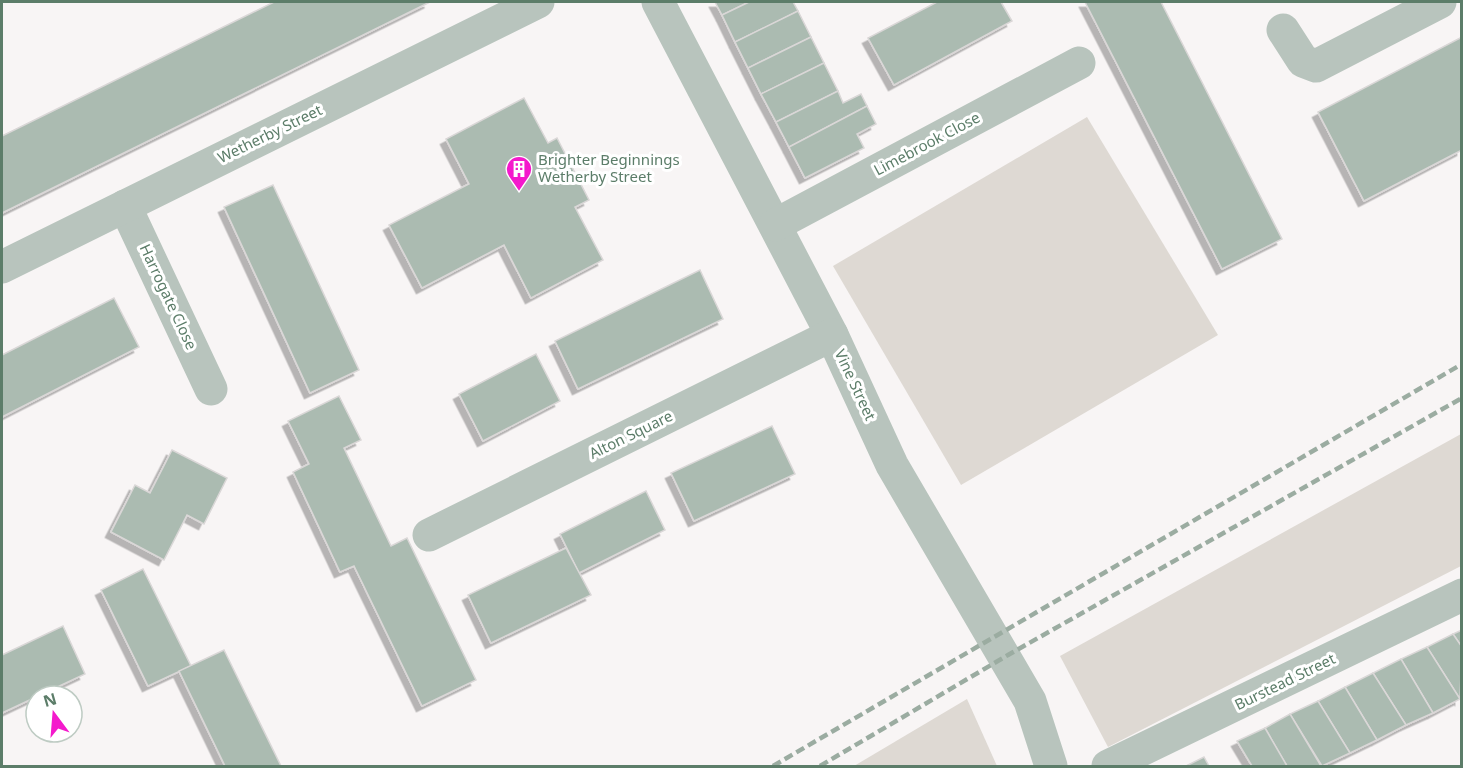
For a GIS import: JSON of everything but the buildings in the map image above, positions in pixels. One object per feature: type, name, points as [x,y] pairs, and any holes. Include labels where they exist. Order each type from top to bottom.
[{"type":"street","name":"Wetherby Street","points":[[2,267],[538,2]]},
{"type":"street","name":"Vine Street","points":[[658,2],[832,335],[892,465],[915,509],[1030,701],[1051,766]]},
{"type":"street","points":[[1283,30],[1303,61],[1316,66],[1440,2]]},
{"type":"street","name":"Limebrook Close","points":[[775,225],[1079,63]]},
{"type":"street","name":"Harrogate Close","points":[[125,206],[212,389]]},
{"type":"street","name":"Alton Square","points":[[429,535],[832,335]]},
{"type":"street","name":"Burstead Street","points":[[1108,766],[1461,595]]},
{"type":"shaded area","points":[[1087,117],[1218,335],[961,485],[833,266]]},
{"type":"shaded area","points":[[1461,434],[1461,566],[1108,747],[1060,656]]},
{"type":"shaded area","points":[[967,699],[997,766],[854,766]]},
{"type":"railway","points":[[773,766],[1462,364]]},
{"type":"railway","points":[[820,766],[1008,655],[1462,398]]},
{"type":"place","name":"Brighter Beginnings Wetherby Street","points":[[519,192]]}]
